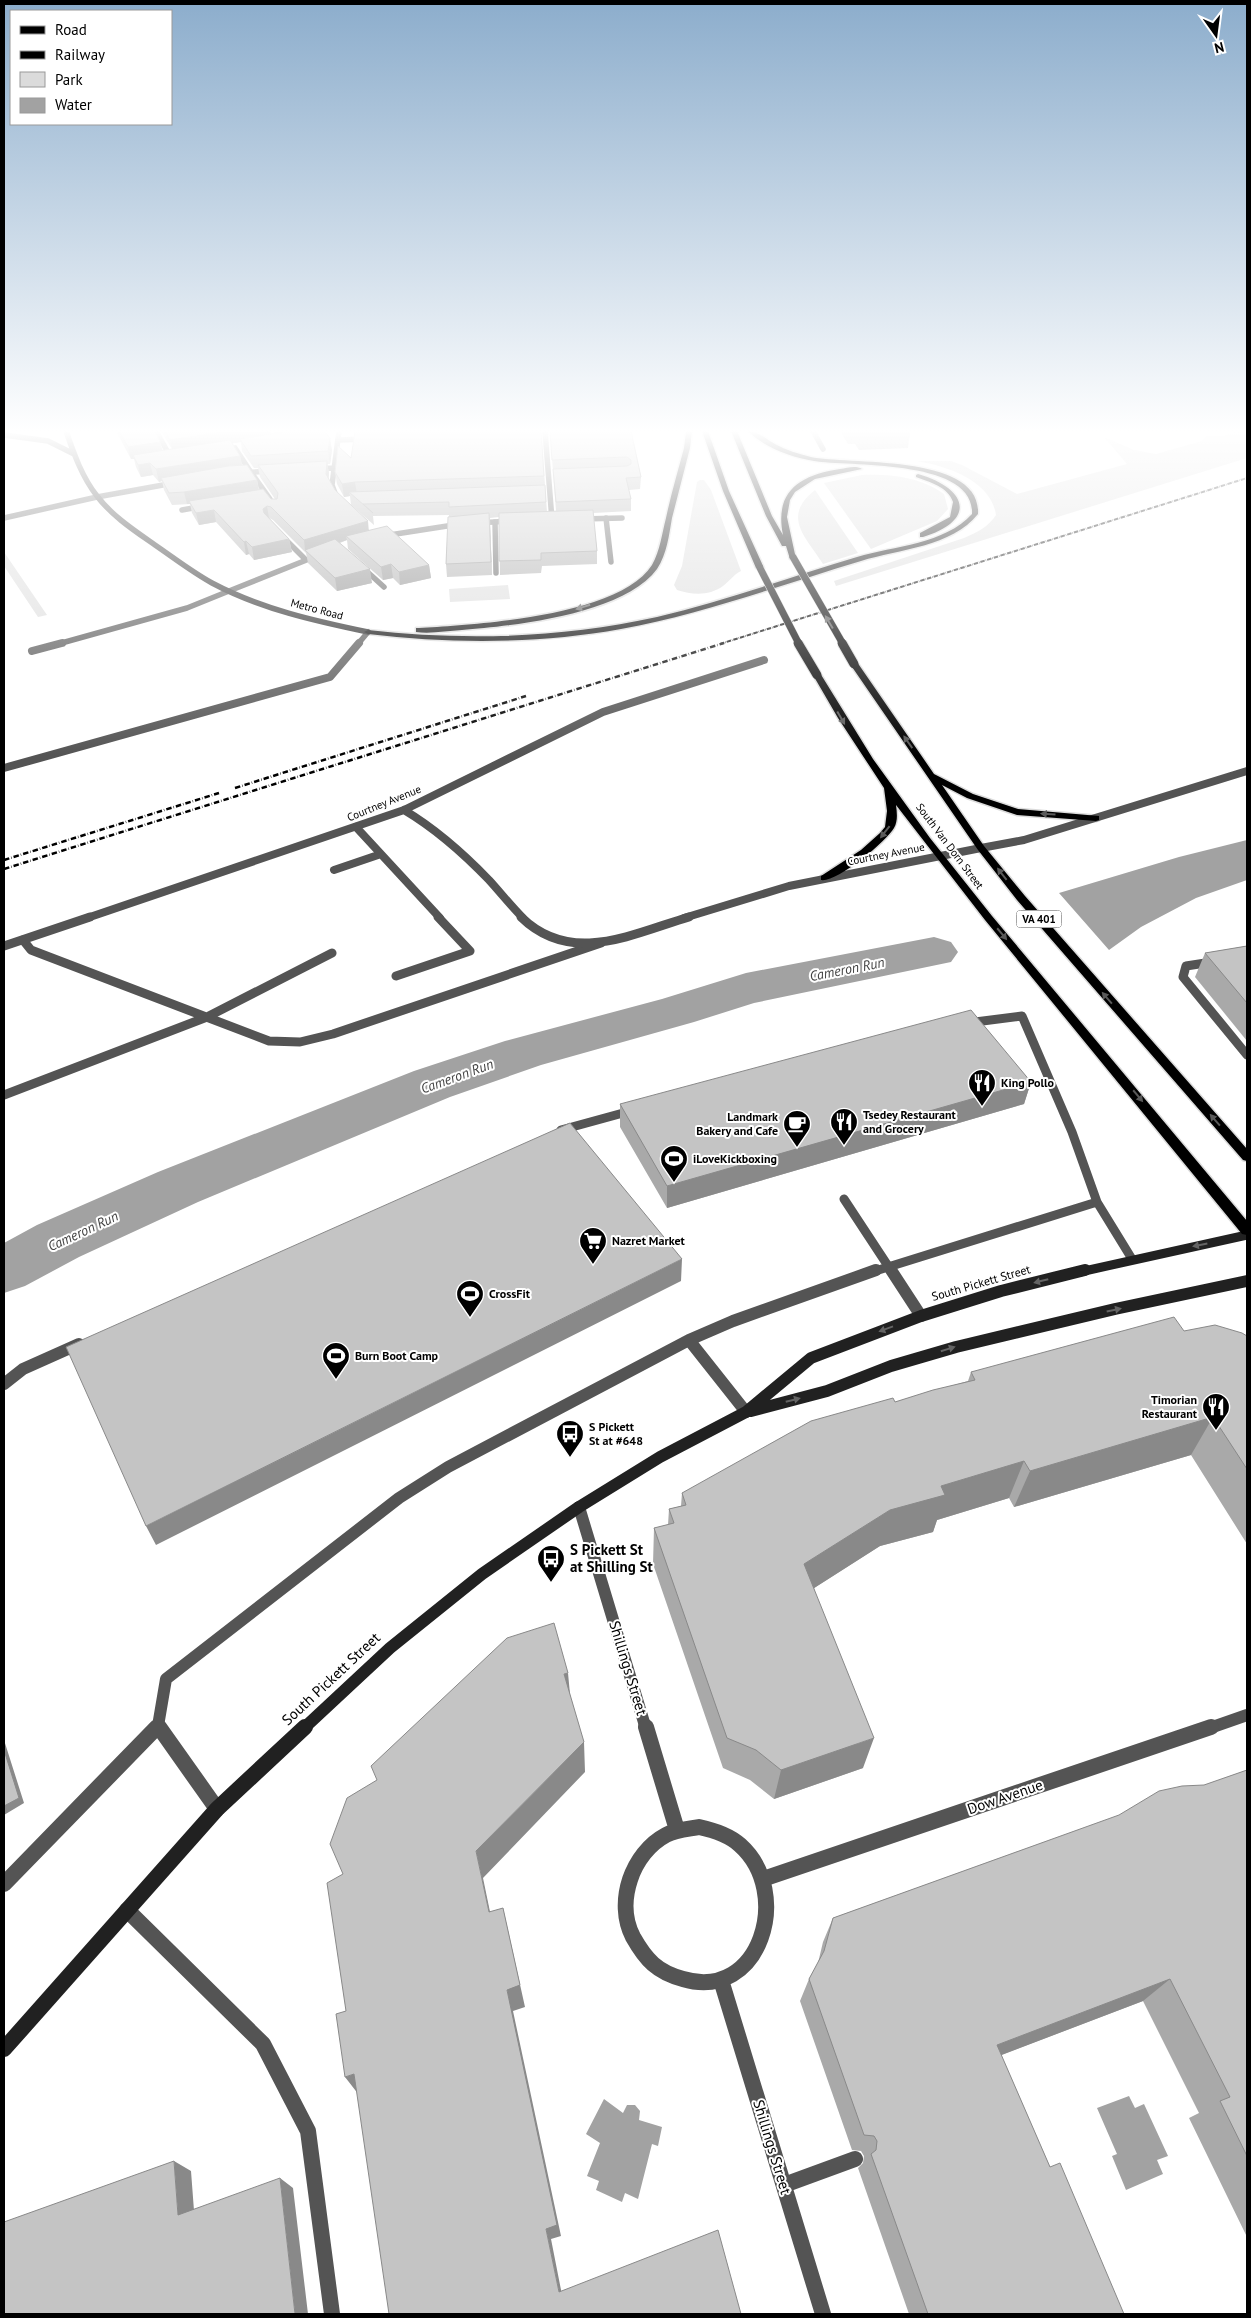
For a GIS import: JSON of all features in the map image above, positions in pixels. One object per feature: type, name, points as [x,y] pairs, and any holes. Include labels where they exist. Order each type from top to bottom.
[{"type":"main road","name":"Metro Road","points":[[146,539],[191,571],[229,591],[320,621],[368,632]]},
{"type":"main road","points":[[368,632],[446,629],[513,623],[572,611],[628,589],[643,578],[654,568],[665,539]]},
{"type":"main road","name":"South Van Dorn Street","points":[[747,539],[788,625],[848,729],[938,856],[1247,1230]]},
{"type":"main road","name":"South Van Dorn Street","points":[[783,539],[854,664],[981,848],[1064,948],[1247,1156]]},
{"type":"main road","points":[[788,539],[793,557]]},
{"type":"main road","points":[[883,552],[910,539]]},
{"type":"main road","points":[[368,632],[425,638],[476,640],[548,636],[622,626],[704,607],[930,539]]},
{"type":"main road","points":[[930,774],[970,796],[1017,812],[1096,818]]},
{"type":"main road","points":[[825,878],[868,849],[889,829],[892,820],[889,786]]},
{"type":"main road","name":"South Pickett Street","points":[[4,2049],[217,1809],[390,1648],[482,1574],[579,1507],[660,1458],[746,1412],[811,1358],[921,1316],[1001,1291],[1132,1259],[1247,1235]]},
{"type":"main road","name":"South Pickett Street","points":[[746,1412],[827,1391],[891,1366],[956,1347],[1086,1316],[1247,1282]]},
{"type":"street","points":[[286,539],[304,559]]},
{"type":"street","points":[[495,539],[496,573]]},
{"type":"street","points":[[608,539],[611,562]]},
{"type":"street","points":[[32,651],[187,608],[304,559],[322,554]]},
{"type":"street","points":[[355,561],[384,587]]},
{"type":"street","points":[[4,768],[330,676],[368,632]]},
{"type":"street","name":"Courtney Avenue","points":[[4,946],[404,810],[603,712],[764,660]]},
{"type":"street","name":"Courtney Avenue","points":[[602,943],[789,886],[1024,840],[1247,771]]},
{"type":"street","points":[[404,810],[427,823],[433,831],[454,848],[489,881],[527,924],[554,940],[580,944],[602,943]]},
{"type":"street","points":[[356,827],[470,951],[396,976]]},
{"type":"street","points":[[334,870],[381,854]]},
{"type":"street","points":[[23,940],[31,950],[269,1041],[300,1042],[333,1034],[602,943]]},
{"type":"street","points":[[4,1095],[207,1017],[332,952]]},
{"type":"street","points":[[1221,960],[1186,966],[1183,977],[1247,1055]]},
{"type":"street","points":[[951,1028],[970,1022],[1022,1016],[1072,1132],[1097,1202],[1132,1259]]},
{"type":"street","points":[[549,1134],[642,1108]]},
{"type":"street","points":[[844,1199],[921,1316]]},
{"type":"street","points":[[4,1884],[158,1726],[166,1679],[399,1498],[448,1468],[689,1340],[733,1321],[888,1266],[1097,1202]]},
{"type":"street","points":[[689,1340],[746,1412]]},
{"type":"street","points":[[4,1384],[24,1369],[87,1341]]},
{"type":"street","name":"Shillings Street","points":[[579,1507],[677,1830]]},
{"type":"street","name":"Dow Avenue","points":[[763,1880],[1247,1715]]},
{"type":"street","points":[[158,1726],[217,1809]]},
{"type":"street","points":[[699,1827],[727,1836],[746,1851],[763,1880],[768,1910],[764,1934],[749,1960],[740,1969],[721,1980],[700,1983],[685,1982],[664,1974],[643,1955],[632,1934],[626,1904],[629,1878],[634,1865],[658,1838],[677,1830],[699,1827]]},
{"type":"street","points":[[127,1910],[263,2044],[308,2131],[332,2314]]},
{"type":"street","name":"Shillings Street","points":[[721,1980],[823,2314]]},
{"type":"street","points":[[784,2185],[855,2159]]},
{"type":"green space","points":[[687,539],[729,539],[741,571],[712,592],[695,594],[677,590],[674,585],[682,566]]},
{"type":"green space","points":[[806,539],[849,539],[858,553],[823,564]]},
{"type":"green space","points":[[864,539],[894,539],[871,549]]},
{"type":"green space","points":[[960,539],[986,539],[836,586],[834,581]]},
{"type":"green space","points":[[4,552],[47,615],[38,617],[4,566]]},
{"type":"green space","points":[[508,585],[510,599],[450,602],[449,589]]},
{"type":"water","points":[[1247,840],[1247,880],[1196,898],[1141,927],[1109,950],[1059,893],[1179,857]]},
{"type":"water","points":[[1129,2096],[1135,2108],[1144,2104],[1168,2156],[1157,2160],[1163,2174],[1126,2190],[1112,2156],[1117,2154],[1097,2108]]},
{"type":"water","points":[[604,2099],[623,2113],[627,2105],[635,2105],[640,2111],[639,2120],[662,2127],[658,2146],[652,2144],[638,2199],[625,2193],[622,2202],[596,2190],[599,2181],[587,2176],[600,2143],[586,2134]]},
{"type":"building","points":[[241,539],[288,539],[252,547],[246,541],[244,542]]},
{"type":"building","points":[[335,539],[370,569],[335,578],[305,550]]},
{"type":"building","points":[[350,539],[401,539],[429,565],[399,572],[391,564],[381,567]]},
{"type":"building","points":[[447,539],[490,539],[491,562],[446,564]]},
{"type":"building","points":[[499,539],[596,539],[597,551],[541,553],[541,560],[499,561]]},
{"type":"building","points":[[1247,946],[1247,1003],[1205,953]]},
{"type":"building","points":[[971,1010],[1031,1082],[667,1186],[620,1104]]},
{"type":"building","points":[[570,1123],[682,1259],[146,1526],[66,1347]]},
{"type":"building","points":[[1174,1317],[1184,1331],[1215,1325],[1247,1336],[1247,1469],[1213,1417],[1030,1471],[1024,1461],[941,1486],[945,1495],[890,1510],[804,1564],[874,1738],[781,1770],[756,1750],[727,1738],[654,1528],[674,1523],[669,1509],[686,1505],[682,1493],[811,1421],[893,1398],[895,1402],[975,1380],[971,1372]]},
{"type":"building","points":[[554,1623],[568,1673],[564,1674],[584,1742],[476,1851],[489,1912],[503,1908],[520,1985],[507,1990],[557,2225],[546,2229],[559,2292],[718,2230],[741,2314],[389,2314],[354,2074],[345,2077],[336,2014],[346,2011],[327,1883],[343,1874],[330,1844],[347,1798],[377,1780],[371,1766],[507,1638]]},
{"type":"building","points":[[4,1750],[19,1798],[4,1806]]},
{"type":"building","points":[[1247,1770],[1247,2156],[1220,2101],[1230,2097],[1170,1979],[997,2045],[1050,2167],[1060,2163],[1124,2314],[928,2314],[871,2154],[876,2150],[877,2141],[874,2136],[864,2135],[809,1979],[824,1951],[833,1918],[1119,1815],[1159,1791],[1182,1786],[1204,1785]]},
{"type":"building","points":[[174,2161],[178,2215],[280,2178],[295,2314],[4,2314],[4,2222]]},
{"type":"waterway","name":"Cameron Run","points":[[4,1270],[58,1241],[178,1187],[432,1084],[523,1053],[677,1011],[746,989],[934,952]]},
{"type":"railway","points":[[720,644],[1053,539]]},
{"type":"railway","points":[[4,869],[724,643]]},
{"type":"railway","points":[[235,788],[526,696]]},
{"type":"railway","points":[[4,860],[219,793]]},
{"type":"place","name":"King Pollo","points":[[982,1107]]},
{"type":"place","name":"Tsedey Restaurant and Grocery","points":[[844,1146]]},
{"type":"place","name":"Landmark Bakery and Cafe","points":[[797,1148]]},
{"type":"place","name":"iLoveKickboxing","points":[[674,1183]]},
{"type":"place","name":"Nazret Market","points":[[593,1265]]},
{"type":"place","name":"CrossFit","points":[[470,1318]]},
{"type":"place","name":"Burn Boot Camp","points":[[336,1380]]},
{"type":"place","name":"Timorian Restaurant","points":[[1216,1431]]},
{"type":"place","name":"S Pickett St at #648","points":[[570,1458]]},
{"type":"place","name":"S Pickett St at Shilling St","points":[[551,1583]]}]
